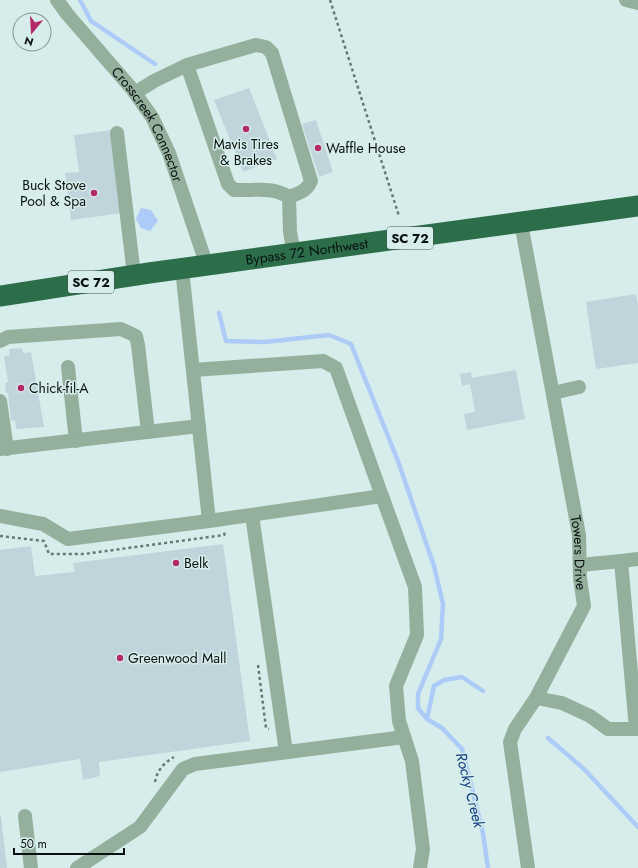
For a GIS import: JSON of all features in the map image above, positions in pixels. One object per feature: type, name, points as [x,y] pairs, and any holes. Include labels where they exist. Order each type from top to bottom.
[{"type":"highway","name":"Bypass 72 Northwest","points":[[0,296],[182,269],[638,206]]},
{"type":"street","name":"Crosscreek Connector","points":[[57,0],[68,15],[135,93],[152,117],[164,141],[207,266]]},
{"type":"street","points":[[626,0],[638,3]]},
{"type":"street","points":[[135,93],[154,81],[187,65],[256,45],[266,47],[272,53],[311,181],[308,188],[302,193],[289,197]]},
{"type":"street","points":[[187,65],[228,184],[234,190],[266,189],[280,191],[289,197]]},
{"type":"street","points":[[117,133],[134,276]]},
{"type":"street","points":[[289,197],[290,232],[294,254]]},
{"type":"street","name":"Towers Drive","points":[[522,222],[579,535],[584,606],[536,698],[515,729],[510,742],[528,868]]},
{"type":"street","points":[[182,269],[209,521]]},
{"type":"street","points":[[0,341],[8,337],[121,329],[136,336],[148,432]]},
{"type":"street","points":[[193,370],[323,361],[336,368],[415,587],[417,635],[396,686],[399,722],[412,761],[424,849],[420,868]]},
{"type":"street","points":[[68,367],[76,441]]},
{"type":"street","points":[[553,393],[579,387]]},
{"type":"street","points":[[0,401],[3,449],[199,426]]},
{"type":"street","points":[[0,516],[43,524],[68,539],[209,521],[382,496]]},
{"type":"street","points":[[252,515],[286,752]]},
{"type":"street","points":[[580,565],[638,559]]},
{"type":"street","points":[[536,698],[562,704],[590,716],[608,729],[636,729],[621,561]]},
{"type":"street","points":[[77,868],[140,827],[183,770],[195,764],[404,737]]},
{"type":"street","points":[[24,816],[31,868]]},
{"type":"path","points":[[330,0],[399,216]]},
{"type":"path","points":[[0,536],[44,541],[49,554],[84,554],[224,535],[225,531],[230,530]]},
{"type":"path","points":[[257,659],[266,728],[269,729],[270,734]]},
{"type":"path","points":[[155,785],[160,769],[166,761],[175,756]]},
{"type":"water","points":[[141,208],[151,210],[158,221],[150,231],[141,228],[136,219]]},
{"type":"building","name":"Mavis Tires & Brakes","points":[[249,88],[277,159],[243,172],[214,100]]},
{"type":"building","name":"Waffle House","points":[[316,120],[333,172],[319,177],[302,124]]},
{"type":"building","name":"Buck Stove Pool & Spa","points":[[112,130],[123,213],[71,220],[65,173],[79,172],[74,135]]},
{"type":"building","points":[[636,294],[638,305],[638,363],[596,369],[586,302]]},
{"type":"building","name":"Chick-fil-A","points":[[22,348],[23,353],[31,352],[44,427],[16,429],[15,420],[11,421],[8,393],[6,393],[5,383],[8,382],[4,356],[10,355],[9,349]]},
{"type":"building","points":[[516,370],[525,419],[467,430],[464,414],[475,412],[470,384],[462,386],[460,374],[471,372],[472,378]]},
{"type":"building","name":"Greenwood Mall","points":[[223,544],[250,741],[99,762],[100,776],[83,780],[80,759],[0,772],[0,550],[31,546],[35,576],[75,572],[73,563]]},
{"type":"building","points":[[1,816],[7,868],[0,868]]},
{"type":"waterway","points":[[80,0],[91,21],[155,64]]},
{"type":"waterway","points":[[219,313],[226,341],[265,342],[329,335],[351,344],[398,461],[434,566],[443,604],[441,639],[418,694],[418,708],[427,719],[442,728],[462,749],[483,833],[488,868]]},
{"type":"waterway","name":"Rocky Creek","points":[[427,719],[434,686],[444,680],[462,677],[483,691]]},
{"type":"waterway","name":"Rocky Creek","points":[[548,738],[584,769],[638,827]]},
{"type":"place","name":"Mavis Tires & Brakes","points":[[246,129]]},
{"type":"place","name":"Waffle House","points":[[318,148]]},
{"type":"place","name":"Buck Stove Pool & Spa","points":[[94,193]]},
{"type":"place","name":"Chick-fil-A","points":[[21,388]]},
{"type":"place","name":"Belk","points":[[176,563]]},
{"type":"place","name":"Greenwood Mall","points":[[120,658]]}]
